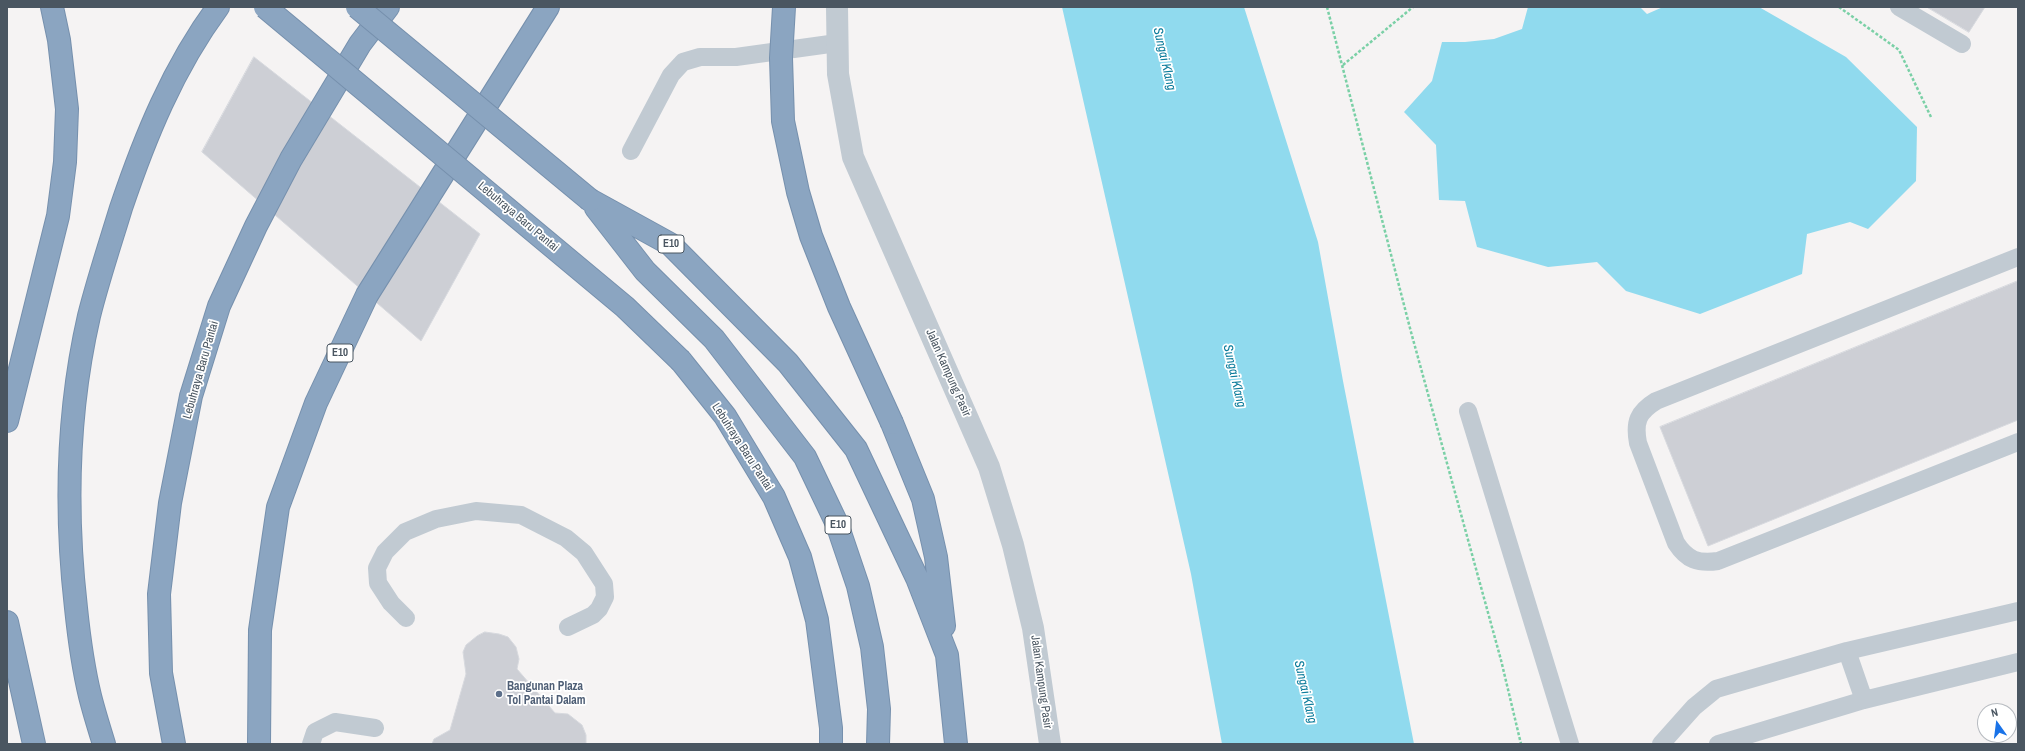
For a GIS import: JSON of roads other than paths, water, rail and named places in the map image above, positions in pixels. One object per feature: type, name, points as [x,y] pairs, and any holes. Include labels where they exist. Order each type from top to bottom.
[{"type":"highway","points":[[7,421],[58,216],[65,162],[67,109],[59,40],[52,7]]},
{"type":"highway","points":[[104,744],[88,688],[80,642],[74,588],[68,486],[75,398],[89,316],[111,240],[140,152],[168,87],[218,7]]},
{"type":"highway","name":"Lebuhraya Baru Pantai","points":[[265,7],[625,307],[681,361],[725,416],[774,497],[800,557],[817,620],[831,728],[831,744]]},
{"type":"highway","name":"E10","points":[[357,7],[590,200],[670,244],[788,363],[856,450],[917,578],[947,655],[956,744]]},
{"type":"highway","name":"Lebuhraya Baru Pantai","points":[[174,744],[161,673],[159,594],[170,503],[191,396],[220,306],[256,226],[291,159],[360,44],[388,7]]},
{"type":"highway","name":"E10","points":[[259,744],[260,630],[278,507],[316,403],[368,295],[548,7]]},
{"type":"highway","points":[[784,7],[781,58],[783,121],[798,192],[810,236],[839,306],[892,423],[923,499],[936,557],[947,655]]},
{"type":"highway","name":"E10","points":[[590,200],[645,271],[714,339],[805,457],[837,524],[858,586],[872,647],[879,710],[878,744]]},
{"type":"highway","points":[[7,622],[34,744]]},
{"type":"street","name":"Jalan Kampung Pasir","points":[[837,7],[838,74],[853,156],[989,467],[1013,545],[1033,628],[1050,744]]},
{"type":"lane","points":[[1899,7],[1962,44]]},
{"type":"lane","points":[[632,151],[672,75],[683,62],[700,57],[736,57],[837,43]]},
{"type":"lane","points":[[2018,257],[1656,401],[1645,408],[1638,418],[1636,430],[1638,443],[1676,543],[1683,553],[1693,560],[1706,563],[1718,561],[2018,442]]},
{"type":"lane","points":[[1468,411],[1570,744]]},
{"type":"lane","points":[[406,618],[391,603],[378,583],[377,568],[385,552],[405,532],[436,519],[476,511],[521,515],[566,538],[584,554],[604,584],[605,597],[599,610],[593,615],[568,627]]},
{"type":"lane","points":[[1661,744],[1694,707],[1716,689],[1847,651],[2018,610]]},
{"type":"lane","points":[[1847,651],[1864,700]]},
{"type":"lane","points":[[1718,744],[1864,700],[2018,662]]},
{"type":"lane","points":[[311,744],[315,732],[336,722],[376,728]]},
{"type":"water","name":"Sungai Klang","points":[[1062,7],[1244,7],[1318,242],[1343,381],[1414,744],[1222,744],[1191,574]]},
{"type":"water","points":[[1528,7],[1640,7],[1647,14],[1663,7],[1759,7],[1846,57],[1917,127],[1916,181],[1868,229],[1850,222],[1807,234],[1802,274],[1700,314],[1626,291],[1597,262],[1548,267],[1477,247],[1465,201],[1439,200],[1436,145],[1404,112],[1432,81],[1442,42],[1465,42],[1494,39],[1522,29]]},
{"type":"place","name":"Bangunan Plaza Tol Pantai Dalam","points":[[499,694]]}]
